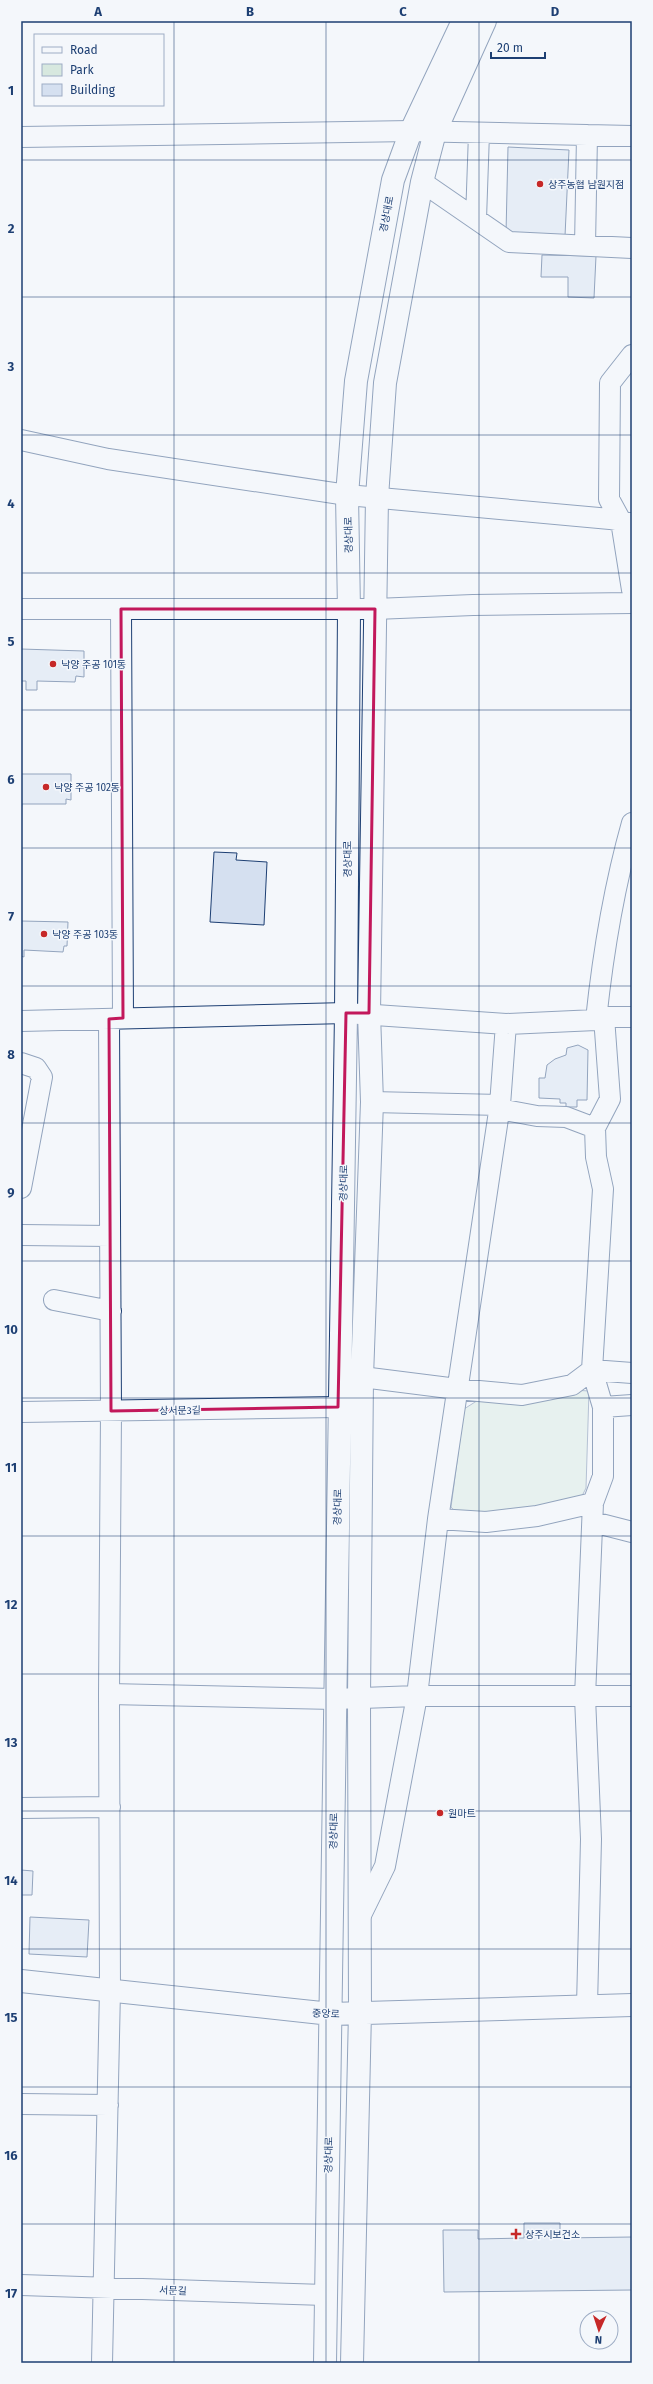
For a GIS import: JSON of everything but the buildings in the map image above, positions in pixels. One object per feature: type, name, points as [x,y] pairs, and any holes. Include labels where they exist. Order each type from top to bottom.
[{"type":"main road","name":"경상대로","points":[[325,2363],[331,2014],[338,1407],[346,1012],[349,610],[347,495],[356,382],[376,262],[393,180],[412,131],[463,21]]},
{"type":"main road","points":[[352,2363],[360,2012],[359,1698],[362,1377],[372,1102],[369,1013],[374,609],[377,497],[385,383],[422,182],[435,132],[484,21]]},
{"type":"main road","name":"중앙로","points":[[21,1982],[331,2014],[632,2005]]},
{"type":"street","points":[[21,137],[412,131],[632,136]]},
{"type":"street","points":[[476,219],[479,133]]},
{"type":"street","points":[[585,246],[587,135]]},
{"type":"street","points":[[422,182],[509,242],[632,248]]},
{"type":"street","points":[[632,355],[610,383],[609,499],[627,522],[632,590]]},
{"type":"street","points":[[21,440],[108,459],[347,495],[627,522]]},
{"type":"street","points":[[21,610],[349,610],[473,605],[632,603]]},
{"type":"street","points":[[102,2363],[110,1990],[110,1236],[116,1019],[121,609]]},
{"type":"street","points":[[587,2006],[591,1839],[585,1697],[593,1513],[603,1476],[603,1407],[592,1370],[603,1189],[596,1157],[595,1128],[610,1099],[600,1019],[602,966],[610,916],[632,823]]},
{"type":"street","points":[[21,1021],[346,1012],[506,1024],[632,1017]]},
{"type":"street","points":[[360,1916],[385,1866],[417,1696],[438,1519],[500,1107],[506,1024]]},
{"type":"street","points":[[21,1063],[36,1068],[42,1077],[21,1188]]},
{"type":"street","points":[[372,1102],[500,1107],[537,1116],[566,1117],[595,1128]]},
{"type":"street","points":[[21,1235],[110,1236]]},
{"type":"street","points":[[54,1300],[111,1311]]},
{"type":"street","points":[[362,1377],[457,1390],[522,1395],[572,1385],[592,1370],[632,1373]]},
{"type":"street","points":[[603,1407],[632,1405]]},
{"type":"street","name":"상서문3길","points":[[21,1412],[338,1407]]},
{"type":"street","points":[[438,1519],[486,1522],[537,1516],[593,1513],[632,1532]]},
{"type":"street","points":[[109,1694],[334,1699],[417,1696],[632,1696]]},
{"type":"street","points":[[21,1808],[110,1807]]},
{"type":"street","points":[[21,2104],[108,2105]]},
{"type":"street","name":"서문길","points":[[21,2286],[325,2295]]},
{"type":"highlighted area","points":[[121,609],[375,609],[369,1013],[346,1013],[338,1407],[111,1411],[109,1019],[123,1018]]},
{"type":"green space","points":[[573,1390],[589,1391],[586,1488],[580,1500],[531,1512],[460,1517],[451,1507],[464,1409],[483,1397]]},
{"type":"place","name":"상주농협 남원지점","points":[[540,184]]},
{"type":"place","name":"낙양 주공 101동","points":[[53,664]]},
{"type":"place","name":"낙양 주공 102동","points":[[46,787]]},
{"type":"place","name":"낙양 주공 103동","points":[[44,934]]},
{"type":"place","name":"원마트","points":[[440,1813]]},
{"type":"place","name":"상주시보건소","points":[[516,2234]]}]
